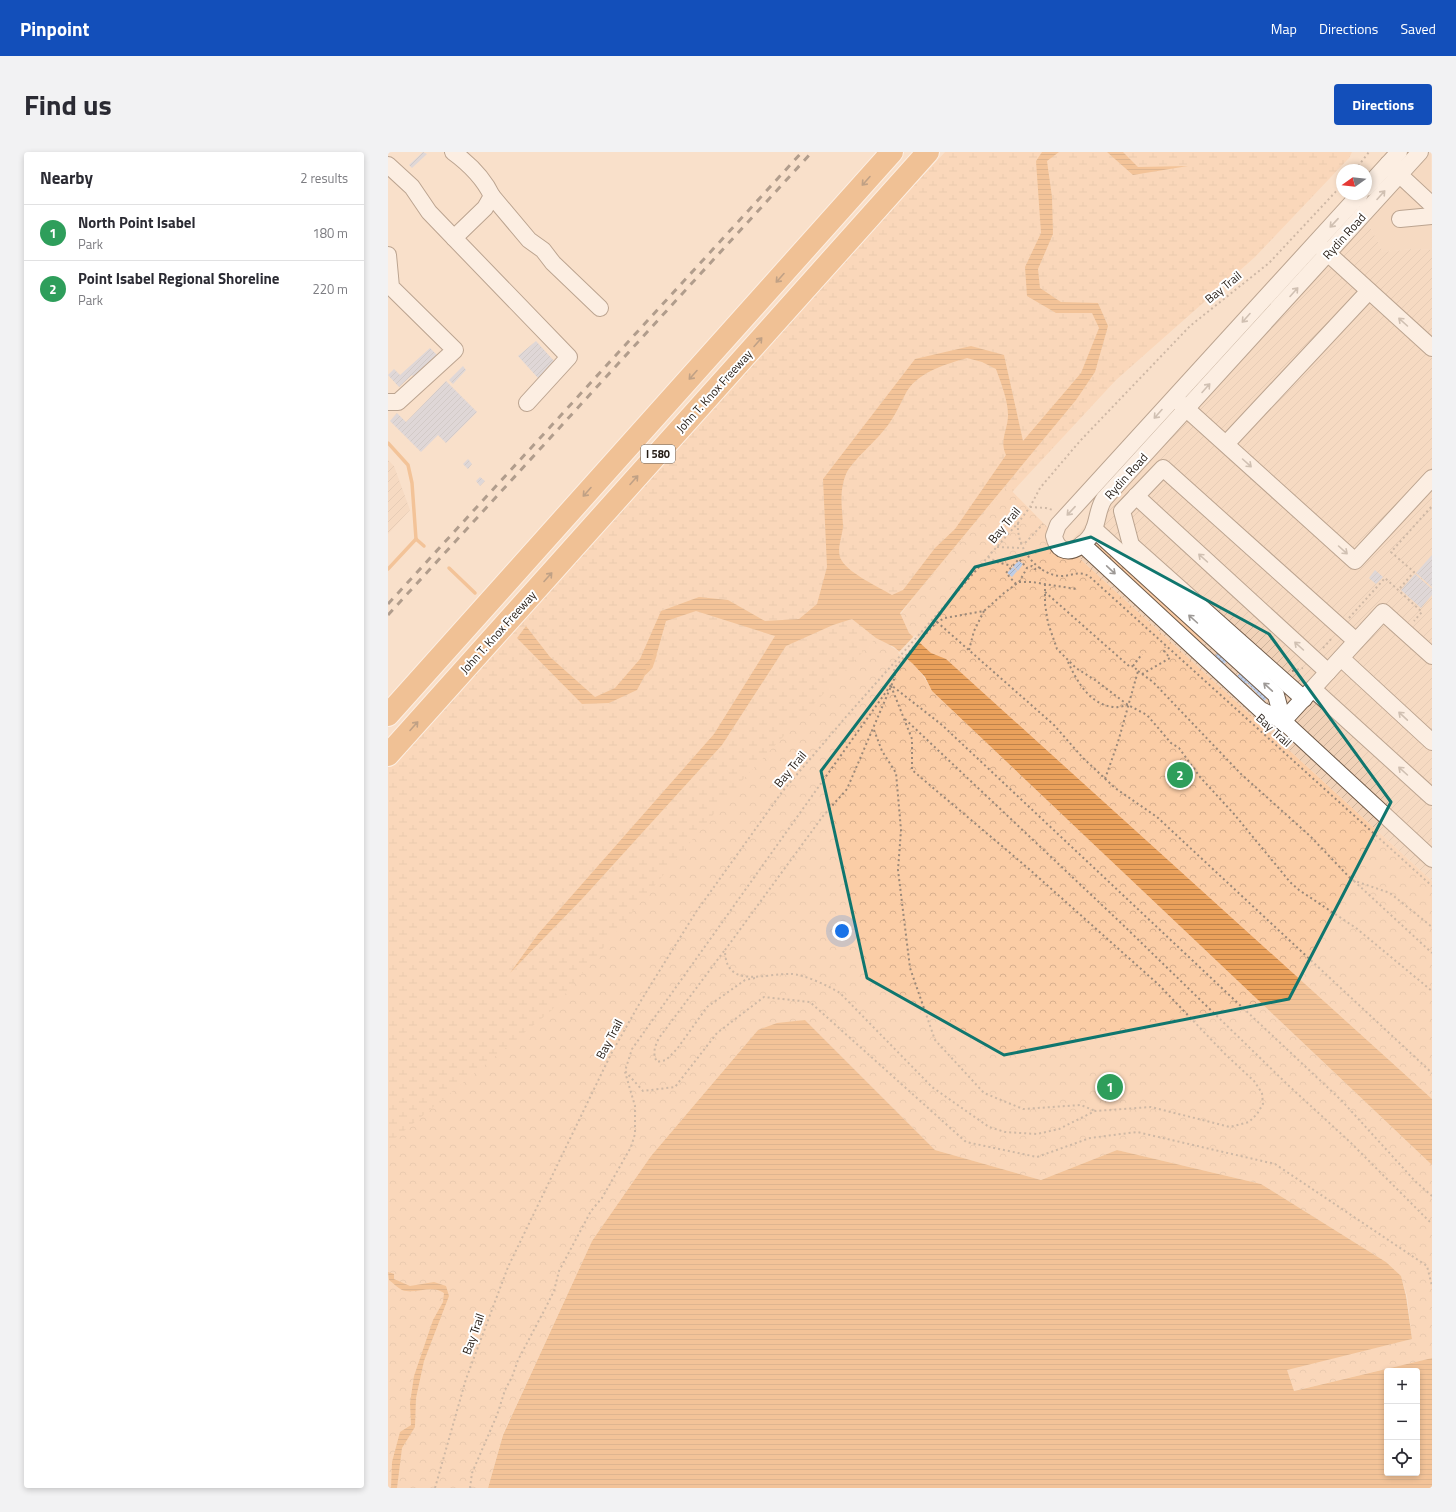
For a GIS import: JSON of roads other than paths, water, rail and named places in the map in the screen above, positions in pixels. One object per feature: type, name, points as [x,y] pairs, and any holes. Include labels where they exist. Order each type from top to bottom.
[{"type":"highway","name":"I 580","points":[[388,715],[892,152]]},
{"type":"highway","name":"John T. Knox Freeway","points":[[388,755],[928,152]]},
{"type":"street","points":[[453,152],[465,160],[492,196],[529,240],[543,250],[553,263],[570,277],[600,308]]},
{"type":"street","name":"Rydin Road","points":[[1354,200],[1174,397],[1056,515],[1054,533],[1057,544],[1061,548],[1070,550],[1075,549],[1082,544],[1094,529],[1104,499],[1328,254],[1393,170],[1399,152]]},
{"type":"street","name":"Rydin Road","points":[[1372,184],[1420,152]]},
{"type":"street","points":[[388,165],[412,187],[429,212],[569,357],[527,403]]},
{"type":"street","points":[[1393,170],[1432,205]]},
{"type":"street","points":[[454,238],[485,208],[492,196]]},
{"type":"street","points":[[1400,218],[1432,216]]},
{"type":"street","points":[[1315,242],[1432,348]]},
{"type":"street","points":[[388,255],[390,288],[455,350],[398,402],[388,402]]},
{"type":"street","points":[[1226,444],[1369,291]]},
{"type":"street","points":[[1174,397],[1355,562],[1432,478]]},
{"type":"street","points":[[1356,641],[1163,468],[1122,511],[1131,545],[1432,797]]},
{"type":"street","points":[[1136,496],[1328,672]]},
{"type":"street","points":[[1094,529],[1276,695],[1283,722]]},
{"type":"street","points":[[1082,544],[1261,710],[1283,722],[1432,859]]},
{"type":"street","points":[[1283,722],[1382,612],[1432,656]]},
{"type":"street","points":[[1200,654],[1214,638]]},
{"type":"street","points":[[1341,658],[1432,742]]},
{"type":"waterway","points":[[388,443],[408,465],[412,483],[416,539]]},
{"type":"waterway","points":[[416,539],[424,546]]},
{"type":"waterway","points":[[388,569],[416,539]]},
{"type":"waterway","points":[[449,568],[475,593]]},
{"type":"waterway","points":[[645,673],[651,667],[655,655]]},
{"type":"railway","points":[[388,604],[802,152]]},
{"type":"railway","points":[[388,615],[812,152]]},
{"type":"place","name":"Point Isabel Regional Shoreline","points":[[1180,775]]},
{"type":"place","name":"North Point Isabel","points":[[1110,1087]]}]
